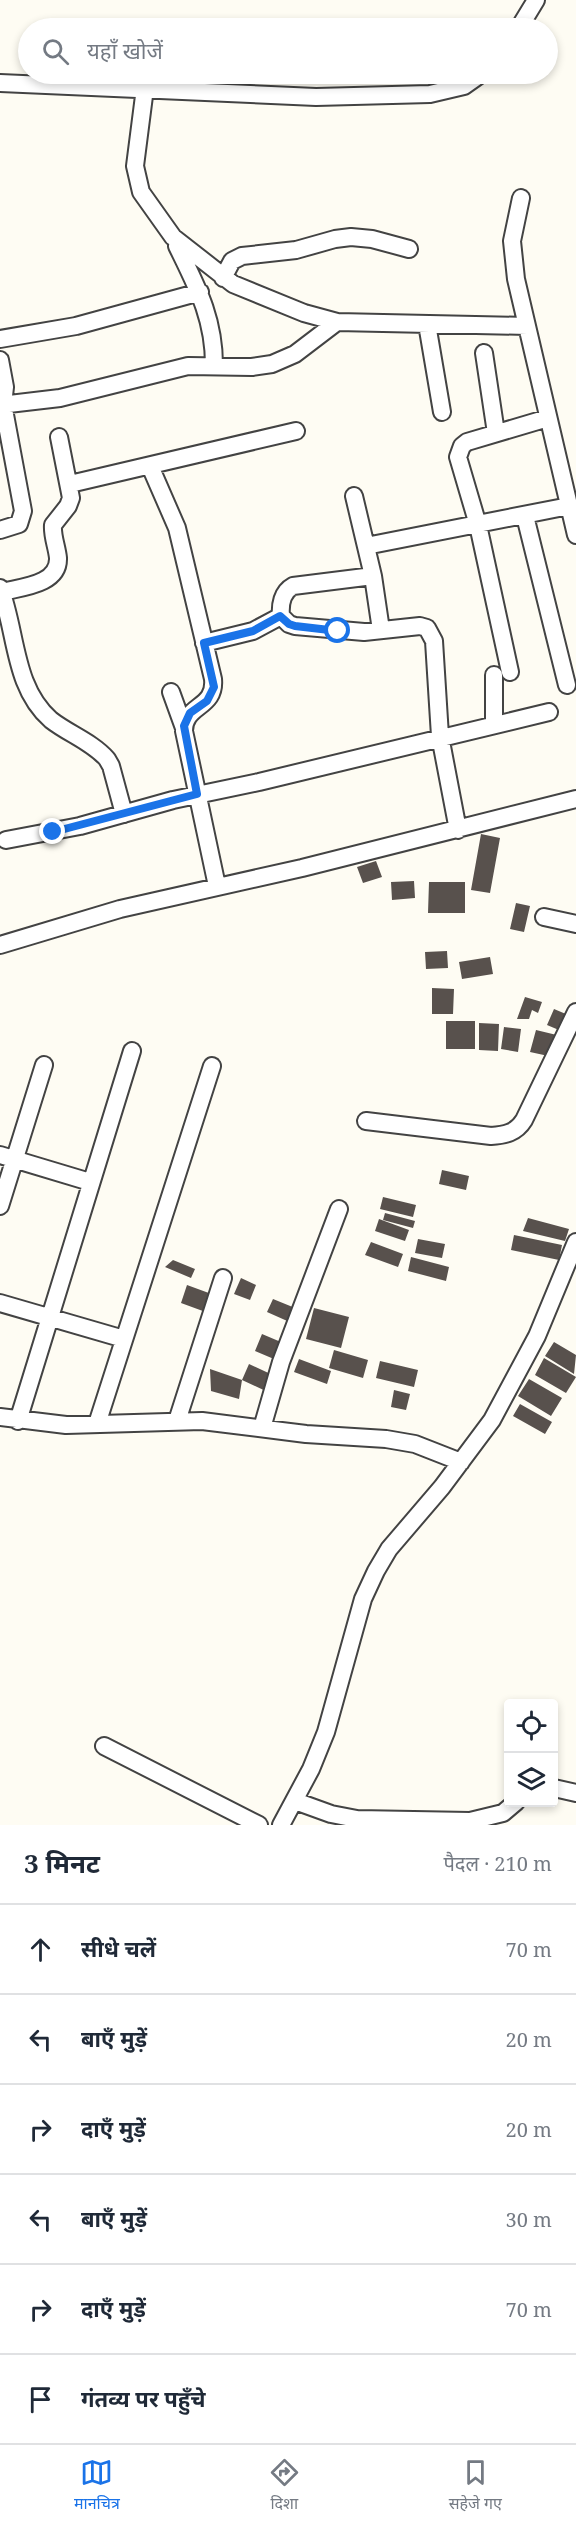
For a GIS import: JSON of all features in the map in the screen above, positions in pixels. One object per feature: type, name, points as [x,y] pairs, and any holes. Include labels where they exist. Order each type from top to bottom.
[{"type":"street","points":[[525,18],[536,0]]},
{"type":"street","points":[[0,83],[18,84]]},
{"type":"street","points":[[29,84],[316,97],[411,95],[454,89],[465,84]]},
{"type":"street","points":[[146,88],[135,166],[137,178],[150,207],[173,237],[200,292],[212,336],[214,365]]},
{"type":"street","points":[[521,198],[514,228],[512,253],[576,536]]},
{"type":"street","points":[[173,237],[223,278],[243,290],[266,300],[337,322],[527,326]]},
{"type":"street","points":[[223,278],[232,261],[243,256],[296,250],[336,239],[351,237],[372,239],[409,249]]},
{"type":"street","points":[[0,339],[76,326],[200,292]]},
{"type":"street","points":[[2,405],[60,398],[176,369],[214,365],[252,367],[282,361],[295,354],[337,322]]},
{"type":"street","points":[[427,324],[442,412]]},
{"type":"street","points":[[484,353],[496,433]]},
{"type":"street","points":[[0,360],[5,387],[2,405],[23,515],[19,524],[0,530]]},
{"type":"street","points":[[494,724],[502,674],[478,525],[458,457],[462,446],[467,442],[549,418]]},
{"type":"street","points":[[70,484],[296,431]]},
{"type":"street","points":[[60,437],[70,484],[70,502],[52,525],[58,557],[54,573],[44,581],[1,590],[20,666],[29,690],[51,719],[107,759],[111,766],[123,814]]},
{"type":"street","points":[[150,466],[177,528],[214,687],[207,701],[187,717],[184,728]]},
{"type":"street","points":[[354,496],[373,576],[381,630]]},
{"type":"street","points":[[366,546],[569,506]]},
{"type":"street","points":[[525,516],[567,685]]},
{"type":"street","points":[[204,643],[253,631],[280,616],[285,593],[293,586],[373,576]]},
{"type":"street","points":[[280,616],[295,626],[355,632],[424,626],[431,633],[434,641],[440,736],[458,830]]},
{"type":"street","points":[[171,692],[184,728],[217,886]]},
{"type":"street","points":[[6,840],[80,826],[197,794],[549,712]]},
{"type":"street","points":[[0,945],[120,909],[458,830],[576,799]]},
{"type":"street","points":[[544,917],[576,924]]},
{"type":"street","points":[[366,1121],[491,1136],[516,1130],[524,1120],[576,1012]]},
{"type":"street","points":[[18,1421],[48,1317],[132,1051]]},
{"type":"street","points":[[0,1206],[7,1157],[44,1065]]},
{"type":"street","points":[[97,1424],[212,1066]]},
{"type":"street","points":[[7,1157],[90,1182]]},
{"type":"street","points":[[262,1428],[281,1362],[339,1209]]},
{"type":"street","points":[[281,1825],[311,1769],[326,1732],[363,1599],[389,1549],[442,1487],[492,1420],[537,1336],[576,1242]]},
{"type":"street","points":[[177,1421],[224,1278]]},
{"type":"street","points":[[0,1303],[124,1340]]},
{"type":"street","points":[[0,1417],[18,1421],[66,1425],[202,1421],[398,1440],[415,1444],[461,1462]]},
{"type":"street","points":[[104,1746],[259,1825]]},
{"type":"street","points":[[558,1789],[576,1793]]},
{"type":"street","points":[[295,1801],[331,1814],[357,1819],[470,1823],[503,1813],[511,1807]]},
{"type":"building","points":[[481,834],[500,838],[490,893],[471,890]]},
{"type":"building","points":[[376,861],[382,877],[363,883],[357,867]]},
{"type":"building","points":[[414,881],[415,898],[392,900],[391,882]]},
{"type":"building","points":[[429,882],[465,882],[465,913],[428,913]]},
{"type":"building","points":[[516,903],[530,906],[524,932],[510,929]]},
{"type":"building","points":[[447,951],[448,968],[426,969],[425,952]]},
{"type":"building","points":[[490,957],[493,974],[462,979],[459,962]]},
{"type":"building","points":[[432,988],[454,989],[453,1014],[432,1014]]},
{"type":"building","points":[[525,997],[542,1002],[538,1013],[532,1010],[529,1019],[517,1019]]},
{"type":"building","points":[[554,1009],[573,1017],[566,1033],[547,1025]]},
{"type":"building","points":[[446,1021],[475,1021],[475,1049],[446,1049]]},
{"type":"building","points":[[479,1023],[499,1024],[498,1051],[479,1050]]},
{"type":"building","points":[[504,1027],[521,1029],[518,1052],[501,1049]]},
{"type":"building","points":[[536,1030],[565,1037],[553,1057],[530,1052]]},
{"type":"building","points":[[442,1170],[469,1176],[466,1190],[439,1184]]},
{"type":"building","points":[[383,1197],[416,1205],[413,1217],[380,1209]]},
{"type":"building","points":[[385,1213],[415,1221],[413,1228],[383,1220]]},
{"type":"building","points":[[528,1218],[569,1229],[565,1241],[523,1231]]},
{"type":"building","points":[[379,1219],[409,1230],[405,1241],[375,1231]]},
{"type":"building","points":[[514,1235],[562,1245],[559,1260],[511,1250]]},
{"type":"building","points":[[418,1239],[445,1244],[442,1258],[415,1253]]},
{"type":"building","points":[[371,1242],[403,1254],[398,1267],[365,1255]]},
{"type":"building","points":[[411,1257],[449,1267],[446,1281],[408,1271]]},
{"type":"building","points":[[173,1260],[195,1269],[191,1278],[165,1267]]},
{"type":"building","points":[[241,1278],[256,1285],[250,1300],[234,1294]]},
{"type":"building","points":[[187,1285],[217,1296],[211,1314],[181,1303]]},
{"type":"building","points":[[273,1299],[300,1310],[294,1324],[267,1312]]},
{"type":"building","points":[[314,1308],[349,1317],[341,1348],[306,1339]]},
{"type":"building","points":[[262,1334],[288,1345],[281,1362],[255,1351]]},
{"type":"building","points":[[554,1342],[576,1355],[574,1374],[545,1356]]},
{"type":"building","points":[[334,1350],[368,1360],[363,1378],[329,1368]]},
{"type":"building","points":[[544,1358],[576,1377],[566,1393],[535,1375]]},
{"type":"building","points":[[299,1359],[331,1371],[327,1384],[294,1372]]},
{"type":"building","points":[[380,1361],[418,1370],[414,1387],[376,1378]]},
{"type":"building","points":[[249,1364],[277,1377],[270,1393],[242,1380]]},
{"type":"building","points":[[210,1369],[242,1380],[239,1399],[211,1391]]},
{"type":"building","points":[[529,1379],[562,1398],[551,1416],[518,1396]]},
{"type":"building","points":[[394,1390],[410,1394],[406,1410],[391,1407]]},
{"type":"building","points":[[520,1404],[552,1422],[545,1434],[513,1416]]},
{"type":"route","points":[[53,832],[197,794],[184,736],[184,726],[190,713],[204,704],[213,692],[213,679],[204,643],[253,631],[280,616],[295,626],[338,631]]}]
